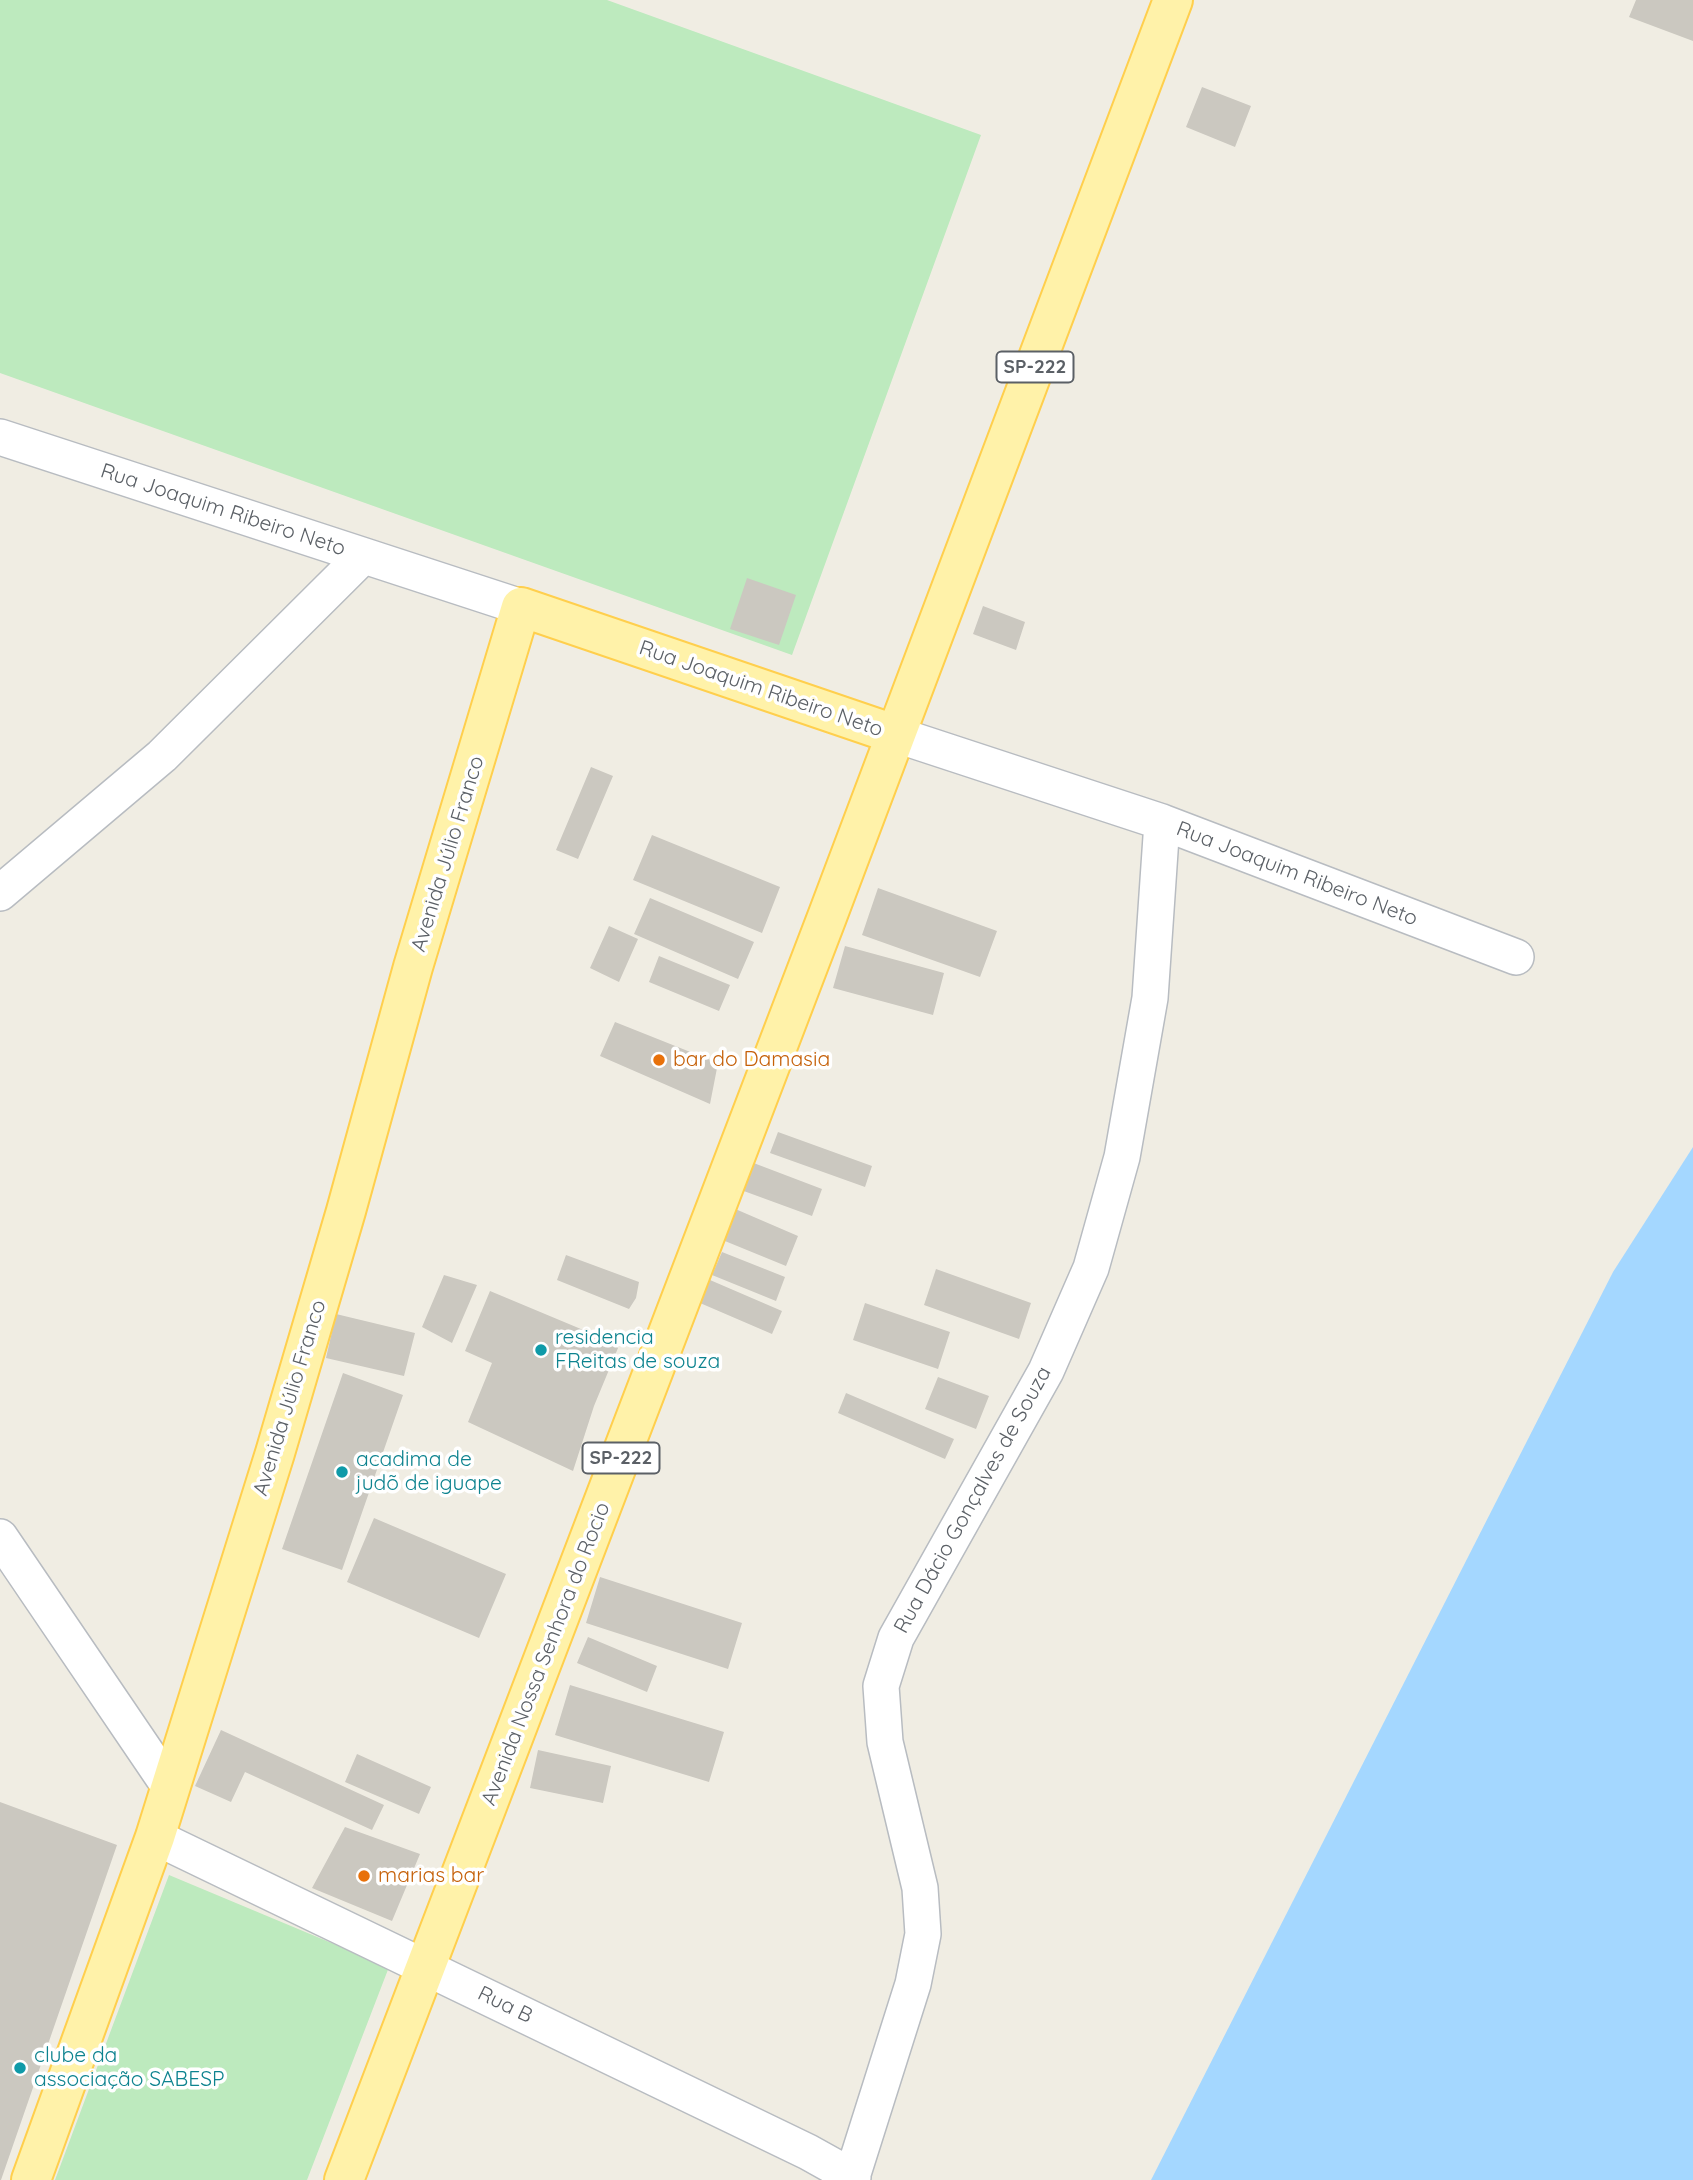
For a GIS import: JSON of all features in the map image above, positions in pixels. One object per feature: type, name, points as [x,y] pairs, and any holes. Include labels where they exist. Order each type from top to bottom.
[{"type":"main road","name":"SP-222","points":[[894,734],[1173,0]]},
{"type":"main road","name":"Rua Joaquim Ribeiro Neto","points":[[521,607],[894,734]]},
{"type":"main road","name":"Avenida Júlio Franco","points":[[31,2180],[155,1837],[275,1453],[346,1211],[413,967],[521,607]]},
{"type":"main road","name":"Avenida Nossa Senhora do Rocio","points":[[344,2180],[894,734]]},
{"type":"street","name":"Rua Joaquim Ribeiro Neto","points":[[2,440],[521,607]]},
{"type":"street","points":[[0,893],[162,756],[363,556]]},
{"type":"street","name":"Rua Joaquim Ribeiro Neto","points":[[894,734],[1162,822],[1516,957]]},
{"type":"street","name":"Rua Dácio Gonçalves de Souza","points":[[852,2179],[914,1984],[923,1934],[920,1888],[885,1742],[881,1686],[896,1639],[1046,1371],[1091,1268],[1122,1157],[1150,998],[1162,822]]},
{"type":"street","points":[[0,1537],[169,1786]]},
{"type":"street","name":"Rua B","points":[[155,1837],[796,2146],[852,2179]]},
{"type":"green space","points":[[0,0],[607,0],[981,135],[792,655],[0,373]]},
{"type":"green space","points":[[169,1875],[389,1967],[307,2180],[55,2180]]},
{"type":"water","points":[[1693,1147],[1693,2180],[1151,2180],[1613,1272]]},
{"type":"building","points":[[1636,0],[1693,0],[1693,41],[1629,17]]},
{"type":"building","points":[[1202,87],[1251,106],[1235,147],[1186,127]]},
{"type":"building","points":[[747,578],[796,595],[779,645],[730,629]]},
{"type":"building","points":[[983,606],[1025,622],[1016,650],[973,634]]},
{"type":"building","points":[[591,767],[613,776],[578,859],[556,850]]},
{"type":"building","points":[[652,835],[780,887],[762,933],[633,880]]},
{"type":"building","points":[[878,888],[997,931],[980,977],[862,935]]},
{"type":"building","points":[[650,898],[754,942],[738,979],[634,934]]},
{"type":"building","points":[[609,926],[638,939],[619,982],[590,968]]},
{"type":"building","points":[[845,946],[944,973],[933,1015],[833,988]]},
{"type":"building","points":[[659,956],[730,985],[719,1011],[649,982]]},
{"type":"building","name":"bar do Damasia","points":[[615,1022],[718,1063],[710,1104],[600,1056]]},
{"type":"building","points":[[778,1132],[872,1166],[865,1187],[770,1153]]},
{"type":"building","points":[[751,1162],[822,1189],[812,1216],[741,1190]]},
{"type":"building","points":[[733,1208],[798,1236],[786,1266],[720,1239]]},
{"type":"building","points":[[722,1252],[785,1277],[776,1301],[712,1275]]},
{"type":"building","points":[[566,1255],[639,1282],[636,1298],[629,1309],[557,1280]]},
{"type":"building","points":[[936,1269],[1031,1303],[1019,1339],[924,1305]]},
{"type":"building","points":[[444,1275],[477,1285],[452,1343],[422,1327]]},
{"type":"building","points":[[710,1280],[782,1311],[772,1334],[700,1303]]},
{"type":"building","points":[[490,1291],[612,1342],[618,1348],[594,1406],[573,1471],[468,1422],[492,1363],[465,1351]]},
{"type":"building","points":[[865,1303],[950,1332],[938,1369],[853,1340]]},
{"type":"building","points":[[336,1314],[415,1333],[404,1376],[326,1358]]},
{"type":"building","name":"acadima de judõ de iguape","points":[[343,1373],[403,1395],[342,1570],[282,1549]]},
{"type":"building","points":[[938,1377],[989,1396],[976,1429],[925,1409]]},
{"type":"building","points":[[846,1393],[954,1439],[945,1459],[838,1413]]},
{"type":"building","points":[[374,1518],[506,1574],[479,1638],[347,1582]]},
{"type":"building","points":[[600,1577],[742,1623],[728,1669],[586,1623]]},
{"type":"building","points":[[588,1637],[657,1666],[647,1692],[577,1663]]},
{"type":"building","points":[[570,1685],[724,1732],[709,1782],[555,1735]]},
{"type":"building","points":[[221,1730],[384,1805],[372,1830],[245,1772],[231,1802],[195,1786]]},
{"type":"building","points":[[538,1750],[611,1766],[603,1803],[530,1788]]},
{"type":"building","points":[[357,1754],[431,1787],[419,1814],[345,1782]]},
{"type":"building","name":"clube da associação SABESP","points":[[0,1802],[117,1845],[1,2180],[0,2180]]},
{"type":"building","name":"marias bar","points":[[345,1827],[420,1854],[392,1921],[312,1888]]},
{"type":"place","name":"bar do Damasia","points":[[659,1060]]},
{"type":"place","name":"residencia FReitas de souza","points":[[541,1350]]},
{"type":"place","name":"acadima de judõ de iguape","points":[[342,1472]]},
{"type":"place","name":"marias bar","points":[[364,1876]]},
{"type":"place","name":"clube da associação SABESP","points":[[20,2068]]}]
